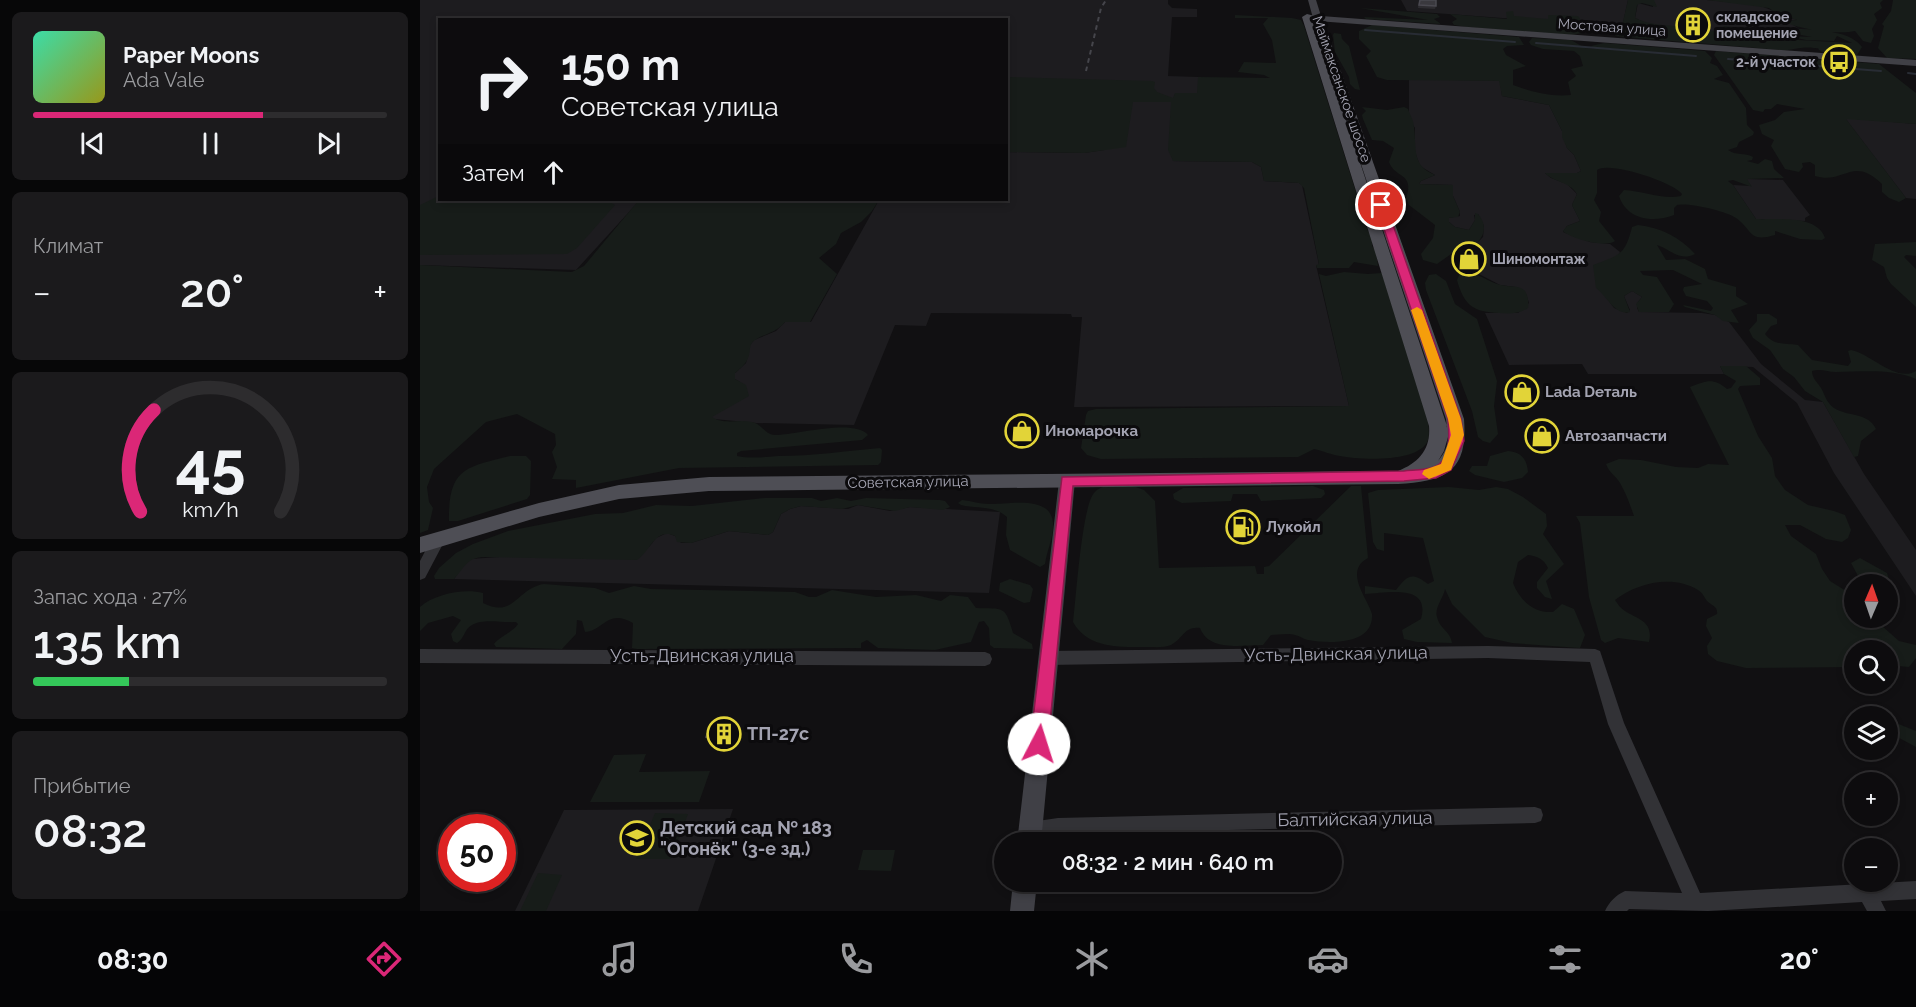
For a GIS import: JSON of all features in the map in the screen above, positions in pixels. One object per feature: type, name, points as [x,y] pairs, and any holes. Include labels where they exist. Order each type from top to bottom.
[{"type":"main road","name":"Мостовая улица","points":[[1310,10],[1916,63]]},
{"type":"main road","name":"Маймаксанское шоссе","points":[[1310,10],[1457,429],[1457,441],[1446,467],[1436,472],[1404,476]]},
{"type":"main road","name":"Советская улица","points":[[429,543],[539,510],[619,492],[709,484],[1404,476]]},
{"type":"main road","points":[[1030,832],[1067,481]]},
{"type":"main road","points":[[1022,911],[1024,892]]},
{"type":"street","points":[[420,574],[429,543]]},
{"type":"street","name":"Усть-Двинская улица","points":[[1047,658],[1488,652],[1595,656],[1616,724],[1697,907]]},
{"type":"street","name":"Усть-Двинская улица","points":[[420,656],[985,659]]},
{"type":"street","name":"Балтийская улица","points":[[1041,832],[1058,826],[1535,815]]},
{"type":"street","points":[[1898,891],[1916,890]]},
{"type":"street","points":[[1620,906],[1697,907],[1866,892],[1877,911]]},
{"type":"shaded area","points":[[420,0],[1168,0],[1172,8],[1197,9],[1197,17],[1172,17],[1168,76],[1198,77],[1199,90],[1197,93],[1175,94],[1172,102],[1173,161],[1252,162],[1261,167],[1264,181],[1302,185],[1319,265],[1316,265],[1349,406],[1074,407],[1082,317],[1072,317],[1071,314],[931,313],[926,326],[895,325],[854,425],[756,423],[711,417],[730,406],[740,382],[735,379],[735,373],[746,363],[750,345],[754,340],[776,331],[785,322],[811,322],[878,201],[1008,201],[1008,152],[1084,153],[1104,150],[1008,101],[1008,18],[438,18],[438,201],[639,201],[576,270],[420,265]]},
{"type":"shaded area","points":[[1401,0],[1628,0],[1622,27],[1407,11]]},
{"type":"shaded area","points":[[1628,0],[1654,0],[1657,7],[1642,3],[1637,5],[1635,18],[1646,22],[1701,28],[1721,34],[1724,33],[1722,28],[1724,26],[1751,30],[1751,28],[1780,35],[1780,39],[1852,43],[1837,36],[1834,41],[1806,40],[1787,36],[1812,37],[1763,28],[1817,30],[1844,35],[1855,40],[1862,47],[1857,55],[1840,55],[1820,51],[1818,48],[1781,50],[1698,43],[1693,40],[1683,42],[1615,36],[1614,34],[1667,36],[1621,32],[1614,26],[1622,26]]},
{"type":"shaded area","points":[[1654,0],[1707,0],[1758,5],[1797,20],[1782,21],[1799,29],[1722,28],[1724,33],[1721,34],[1695,28],[1650,25],[1635,18],[1638,3],[1653,7]]},
{"type":"shaded area","points":[[1707,0],[1883,0],[1880,3],[1882,8],[1874,14],[1877,20],[1872,29],[1874,36],[1871,43],[1863,41],[1855,31],[1829,32],[1789,24],[1782,21],[1797,20],[1777,14],[1769,8]]},
{"type":"shaded area","points":[[1893,0],[1916,0],[1916,59],[1887,58],[1878,48],[1884,26],[1882,24],[1891,11]]},
{"type":"shaded area","points":[[1360,8],[1437,14],[1440,17],[1434,19],[1441,24],[1366,19],[1364,17],[1428,20]]},
{"type":"shaded area","points":[[1513,11],[1514,16],[1548,19],[1548,15],[1578,16],[1586,28],[1582,33],[1572,35],[1467,27],[1454,25],[1452,22],[1457,19],[1450,14],[1507,19],[1506,12]]},
{"type":"shaded area","points":[[1235,15],[1301,20],[1368,231],[1373,237],[1372,246],[1376,251],[1378,266],[1354,262],[1349,268],[1317,268],[1316,265],[1319,264],[1304,188],[1299,183],[1264,181],[1261,167],[1252,162],[1173,161],[1168,150],[1171,102],[1133,102],[1126,147],[1084,153],[1008,152],[1008,77],[1152,81],[1155,82],[1154,88],[1157,92],[1173,98],[1175,93],[1197,93],[1198,77],[1270,78],[1264,75],[1238,72],[1244,62],[1276,63],[1272,40],[1263,24],[1268,18],[1235,18]]},
{"type":"shaded area","points":[[1372,25],[1519,37],[1524,45],[1507,46],[1503,49],[1506,55],[1526,66],[1513,70],[1513,85],[1548,95],[1571,95],[1568,82],[1576,76],[1571,69],[1583,66],[1580,56],[1574,51],[1543,49],[1531,45],[1529,42],[1532,38],[1571,40],[1585,48],[1596,49],[1591,46],[1604,43],[1705,51],[1712,58],[1710,63],[1717,66],[1723,75],[1714,79],[1729,83],[1746,108],[1747,125],[1754,132],[1753,135],[1739,142],[1737,147],[1728,150],[1753,157],[1752,160],[1747,161],[1758,164],[1765,159],[1772,161],[1774,169],[1784,178],[1747,179],[1752,187],[1733,180],[1728,181],[1756,219],[1805,222],[1821,230],[1825,238],[1822,240],[1800,239],[1775,231],[1775,235],[1755,236],[1731,215],[1682,204],[1674,208],[1674,215],[1658,219],[1642,218],[1634,215],[1623,204],[1619,196],[1624,190],[1667,197],[1682,194],[1667,184],[1641,174],[1614,168],[1597,170],[1597,193],[1594,200],[1601,212],[1599,221],[1615,241],[1604,244],[1573,237],[1563,231],[1567,226],[1580,221],[1572,205],[1577,194],[1570,187],[1545,173],[1581,171],[1574,155],[1567,148],[1562,131],[1549,105],[1502,96],[1499,81],[1387,80],[1377,77],[1366,56],[1371,51],[1359,39],[1359,31]]},
{"type":"shaded area","points":[[1334,33],[1341,34],[1342,39],[1349,46],[1360,90],[1350,84],[1349,77],[1335,52]]},
{"type":"shaded area","points":[[1716,51],[1879,64],[1916,93],[1916,124],[1846,119],[1906,198],[1899,202],[1889,198],[1882,192],[1882,184],[1863,172],[1856,171],[1825,178],[1815,176],[1815,165],[1810,162],[1802,163],[1803,167],[1799,172],[1785,169],[1771,146],[1774,140],[1762,134],[1759,125],[1775,120],[1784,112],[1805,109],[1777,104],[1763,112],[1753,110],[1714,55]]},
{"type":"shaded area","points":[[1409,79],[1500,81],[1502,96],[1549,105],[1562,131],[1567,148],[1574,155],[1581,171],[1545,173],[1567,184],[1577,194],[1572,205],[1580,221],[1567,226],[1563,232],[1590,242],[1610,244],[1620,252],[1604,294],[1614,308],[1627,313],[1630,310],[1624,296],[1632,291],[1642,297],[1638,302],[1639,312],[1715,315],[1729,322],[1761,364],[1805,400],[1823,402],[1864,474],[1916,550],[1916,596],[1834,473],[1797,403],[1753,367],[1720,366],[1724,374],[1588,374],[1582,364],[1509,365],[1485,313],[1518,313],[1529,303],[1526,294],[1516,287],[1500,285],[1479,274],[1467,247],[1469,243],[1478,242],[1483,237],[1484,226],[1478,214],[1474,215],[1475,220],[1469,230],[1455,227],[1449,222],[1449,218],[1460,216],[1453,196],[1453,185],[1419,184],[1435,175],[1420,166],[1415,152],[1415,128],[1409,119]]},
{"type":"shaded area","points":[[1362,107],[1387,110],[1404,107],[1408,109],[1414,125],[1419,161],[1427,171],[1435,175],[1419,184],[1453,185],[1453,196],[1460,212],[1458,217],[1449,218],[1449,222],[1455,227],[1469,230],[1475,220],[1475,213],[1482,221],[1484,228],[1482,235],[1478,242],[1469,243],[1467,247],[1469,250],[1454,252],[1437,264],[1423,260],[1421,254],[1433,238],[1435,225],[1409,205],[1406,198],[1408,184],[1389,162],[1394,148],[1383,141],[1372,140],[1362,115],[1366,111]]},
{"type":"shaded area","points":[[1845,118],[1916,124],[1916,199],[1906,198]]},
{"type":"shaded area","points":[[1746,179],[1783,180],[1810,215],[1805,218],[1805,221],[1756,219],[1733,185],[1751,186]]},
{"type":"shaded area","points":[[438,196],[438,201],[608,201],[615,205],[577,248],[567,254],[420,255],[420,205]]},
{"type":"shaded area","points":[[638,201],[878,201],[861,222],[841,233],[836,244],[819,258],[837,274],[810,322],[785,322],[774,331],[753,342],[747,360],[735,373],[735,379],[746,385],[749,396],[712,417],[721,421],[752,422],[775,435],[851,428],[861,430],[868,435],[862,440],[741,451],[737,453],[737,456],[752,458],[880,448],[882,450],[881,462],[878,465],[679,468],[576,488],[576,480],[552,479],[557,467],[552,452],[556,445],[555,434],[517,414],[486,422],[434,469],[427,487],[429,502],[433,508],[428,530],[420,533],[420,265],[572,272],[584,266]]},
{"type":"shaded area","points":[[1638,225],[1670,234],[1695,254],[1679,256],[1657,245],[1666,260],[1685,259],[1705,269],[1708,279],[1736,287],[1736,296],[1748,304],[1731,310],[1739,323],[1723,321],[1715,315],[1685,307],[1683,305],[1711,311],[1713,308],[1707,301],[1686,296],[1684,287],[1702,284],[1673,270],[1640,271],[1643,275],[1657,277],[1674,304],[1669,312],[1639,312],[1636,304],[1642,297],[1632,291],[1624,296],[1630,312],[1616,308],[1596,288],[1593,265],[1620,253],[1627,243],[1632,227]]},
{"type":"shaded area","points":[[1916,242],[1916,256],[1906,255],[1904,257],[1916,269],[1916,307],[1891,284],[1884,267],[1872,260],[1875,244]]},
{"type":"shaded area","points":[[1344,272],[1382,273],[1428,417],[1429,438],[1423,447],[1414,453],[1402,456],[1375,459],[1340,456],[1314,449],[1298,457],[1101,459],[1087,455],[1081,448],[1086,415],[1088,411],[1096,409],[1349,406],[1319,274],[1326,276]]},
{"type":"shaded area","points":[[1460,273],[1472,273],[1504,286],[1522,288],[1527,296],[1528,308],[1511,313],[1483,311],[1471,306],[1463,296],[1457,280]]},
{"type":"shaded area","points":[[1436,274],[1446,281],[1455,304],[1477,319],[1497,381],[1494,406],[1498,434],[1490,443],[1478,437],[1472,411],[1426,290],[1425,283],[1429,275]]},
{"type":"shaded area","points":[[1757,314],[1769,314],[1777,319],[1777,324],[1771,326],[1765,334],[1768,338],[1780,343],[1798,345],[1812,360],[1848,366],[1851,362],[1848,351],[1851,350],[1900,373],[1908,374],[1916,371],[1916,379],[1886,372],[1812,371],[1831,406],[1839,411],[1863,417],[1876,429],[1861,441],[1858,456],[1854,457],[1823,402],[1805,391],[1794,377],[1783,369],[1770,350],[1753,338],[1749,330],[1757,321]]},
{"type":"shaded area","points":[[1720,366],[1746,366],[1760,378],[1760,385],[1740,386],[1738,389],[1758,436],[1772,458],[1775,476],[1785,490],[1808,505],[1845,515],[1851,530],[1848,538],[1842,542],[1826,539],[1800,525],[1785,525],[1791,536],[1816,554],[1830,581],[1844,590],[1844,628],[1884,628],[1898,640],[1844,640],[1844,667],[1746,668],[1717,661],[1708,654],[1707,646],[1712,638],[1706,626],[1707,619],[1717,614],[1717,609],[1698,590],[1677,582],[1666,582],[1644,585],[1615,600],[1623,610],[1647,625],[1650,635],[1649,642],[1618,638],[1605,643],[1601,640],[1589,597],[1580,523],[1576,516],[1634,516],[1622,487],[1606,464],[1619,459],[1641,460],[1676,467],[1698,468],[1708,464],[1729,465],[1690,387],[1709,381],[1718,383],[1727,389],[1731,388],[1736,381],[1724,374]]},
{"type":"shaded area","points":[[1508,451],[1517,453],[1525,460],[1528,472],[1522,478],[1504,482],[1475,475],[1469,471],[1472,466],[1487,466],[1490,456]]},
{"type":"shaded area","points":[[510,456],[526,456],[531,461],[530,495],[527,499],[458,521],[449,521],[452,490],[456,480],[471,467]]},
{"type":"shaded area","points":[[1125,483],[1144,490],[1155,501],[1159,568],[1255,566],[1257,574],[1264,574],[1264,567],[1269,566],[1351,486],[1361,486],[1368,558],[1361,564],[1357,577],[1372,614],[1371,624],[1366,632],[1358,637],[1338,642],[1308,640],[1297,635],[1286,634],[1271,635],[1263,645],[1227,646],[1211,641],[1204,636],[1200,628],[1190,629],[1171,645],[1162,647],[1106,645],[1087,637],[1073,622],[1086,515],[1090,501],[1097,490],[1104,486]]},
{"type":"shaded area","points":[[1313,486],[1324,490],[1325,494],[1321,498],[1261,501],[1257,494],[1233,494],[1231,501],[1182,503],[1174,499],[1173,494],[1183,488]]},
{"type":"shaded area","points":[[1449,487],[1479,490],[1496,487],[1508,489],[1546,514],[1547,526],[1543,534],[1564,564],[1546,581],[1552,599],[1545,597],[1537,588],[1537,582],[1548,568],[1537,557],[1528,555],[1518,562],[1513,583],[1528,605],[1534,608],[1553,612],[1562,604],[1574,609],[1585,635],[1580,648],[1512,643],[1485,637],[1452,604],[1445,589],[1436,614],[1452,643],[1417,642],[1404,639],[1402,630],[1421,619],[1420,600],[1405,593],[1365,594],[1365,586],[1396,590],[1403,581],[1413,576],[1428,584],[1434,581],[1423,538],[1384,533],[1384,551],[1377,549],[1373,542],[1368,493],[1378,490]]},
{"type":"shaded area","points":[[765,498],[812,498],[821,501],[837,498],[851,501],[866,498],[940,500],[945,501],[950,507],[943,510],[910,507],[895,511],[858,505],[842,509],[801,506],[781,514],[773,532],[768,535],[729,531],[691,543],[677,542],[675,536],[662,535],[637,560],[482,557],[469,562],[454,579],[435,579],[434,576],[439,568],[456,553],[508,531],[595,514],[623,513],[656,505],[692,506]]},
{"type":"shaded area","points":[[962,500],[986,504],[1027,503],[1045,508],[1053,523],[1045,564],[1040,567],[1010,550],[1006,535],[1007,517],[1002,513],[991,509],[961,505],[958,503]]},
{"type":"shaded area","points":[[858,505],[890,511],[910,507],[1000,512],[989,593],[454,579],[470,559],[649,547],[656,538],[667,533],[675,536],[681,543],[691,543],[729,531],[768,535],[773,532],[781,514],[790,509],[801,506],[848,509]]},
{"type":"shaded area","points":[[1860,558],[1887,574],[1857,574],[1851,563]]},
{"type":"shaded area","points":[[1010,579],[1030,585],[1033,589],[1030,602],[1024,603],[999,591],[1000,583]]},
{"type":"shaded area","points":[[544,584],[595,588],[609,593],[634,586],[651,589],[795,592],[809,597],[816,597],[832,590],[876,597],[916,595],[941,601],[950,595],[968,597],[976,608],[1002,610],[1008,617],[1013,633],[1032,644],[1033,649],[994,648],[990,645],[989,628],[984,621],[979,622],[971,642],[935,650],[878,648],[867,640],[861,643],[861,648],[637,649],[632,648],[633,623],[617,618],[585,632],[582,621],[577,620],[576,634],[562,649],[496,647],[494,644],[516,627],[518,624],[516,622],[477,623],[469,627],[457,643],[453,641],[451,634],[461,620],[453,616],[428,623],[420,631],[420,607],[433,599],[450,593],[468,591],[483,593],[483,603],[493,607],[502,607],[509,605],[527,591]]},
{"type":"shaded area","points":[[1898,640],[1916,645],[1916,658],[1909,667],[1898,666]]},
{"type":"shaded area","points":[[1898,724],[1916,731],[1916,747],[1898,737]]},
{"type":"shaded area","points":[[646,754],[639,772],[710,771],[699,802],[590,802],[614,755]]},
{"type":"shaded area","name":"Детский сад № 183 \"Огонёк\" (3-е зд.)","points":[[733,809],[698,911],[515,911],[564,810]]},
{"type":"shaded area","points":[[655,813],[688,814],[671,859],[636,859]]},
{"type":"shaded area","points":[[863,850],[895,850],[891,871],[858,870]]},
{"type":"shaded area","points":[[538,873],[562,875],[546,911],[520,911]]},
{"type":"building","points":[[1420,0],[1436,0],[1436,6],[1419,5]]},
{"type":"building","name":"ТП-27c","points":[[711,724],[736,724],[732,737],[706,737]]},
{"type":"waterway","points":[[1365,30],[1515,42]]},
{"type":"waterway","points":[[1536,43],[1696,56]]},
{"type":"waterway","points":[[1728,59],[1881,71]]},
{"type":"waterway","points":[[1908,73],[1916,74]]},
{"type":"railway","points":[[1086,71],[1101,8],[1106,0]]},
{"type":"slow traffic","points":[[1417,310],[1455,419],[1457,435],[1457,441],[1446,467],[1429,474]]},
{"type":"place","name":"складское помещение","points":[[1693,25]]},
{"type":"place","name":"2-й участок","points":[[1839,62]]},
{"type":"place","name":"Шиномонтаж","points":[[1469,259]]},
{"type":"place","name":"Lada Dеталь","points":[[1522,392]]},
{"type":"place","name":"Иномарочка","points":[[1022,431]]},
{"type":"place","name":"Автозапчасти","points":[[1542,436]]},
{"type":"place","name":"Лукойл","points":[[1243,527]]},
{"type":"place","name":"ТП-27c","points":[[724,734]]},
{"type":"place","name":"Детский сад № 183 \"Огонёк\" (3-е зд.)","points":[[637,838]]},
{"type":"route","points":[[1039,744],[1067,481],[1352,478],[1425,475],[1446,467],[1457,441],[1455,419],[1381,205]]}]
